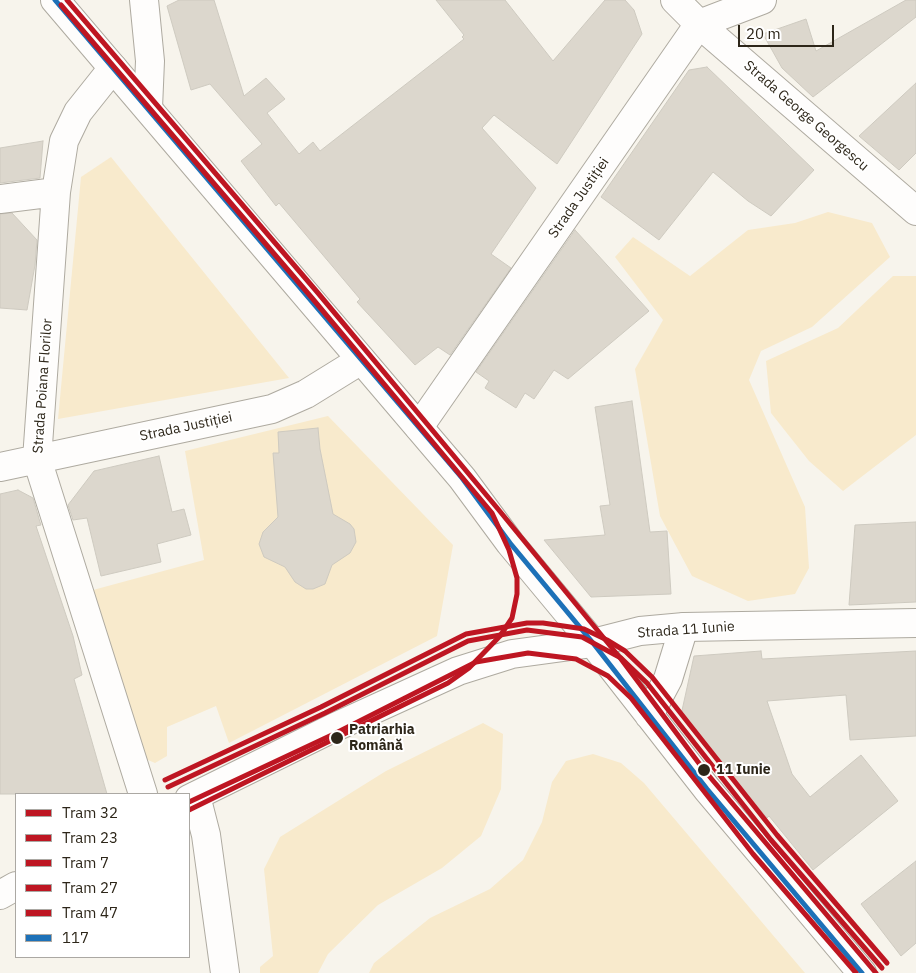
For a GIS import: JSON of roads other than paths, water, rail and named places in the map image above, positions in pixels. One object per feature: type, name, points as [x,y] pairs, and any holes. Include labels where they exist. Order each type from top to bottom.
[{"type":"street","points":[[55,0],[419,427],[713,796],[862,973]]},
{"type":"street","points":[[144,0],[150,61],[148,108]]},
{"type":"street","name":"Strada George Georgescu","points":[[675,0],[699,24],[916,211]]},
{"type":"street","points":[[699,24],[762,0]]},
{"type":"street","name":"Strada Justiției","points":[[419,427],[699,24]]},
{"type":"street","name":"Strada Poiana Florilor","points":[[113,68],[78,112],[64,141],[56,192],[37,459],[143,793]]},
{"type":"street","points":[[0,199],[56,192]]},
{"type":"street","name":"Strada Justiției","points":[[0,467],[272,408],[306,394],[361,360]]},
{"type":"street","name":"Strada 11 Iunie","points":[[192,798],[333,728],[458,671],[512,654],[593,643],[640,632],[684,627],[916,623]]},
{"type":"street","points":[[649,715],[668,679],[684,627]]},
{"type":"street","points":[[192,798],[206,835],[225,973]]},
{"type":"street","points":[[0,895],[15,887]]},
{"type":"tram line","name":"32","points":[[67,0],[318,293],[498,509],[621,659],[704,770],[876,973]]},
{"type":"tram line","name":"23","points":[[61,5],[312,298],[492,513],[509,550],[517,578],[517,594],[512,618],[500,636],[469,668],[448,683],[190,810]]},
{"type":"tram line","name":"47","points":[[165,780],[321,707],[466,634],[527,623],[543,623],[584,629],[625,651],[652,677],[777,835],[887,963]]},
{"type":"tram line","name":"7","points":[[168,787],[325,713],[468,641],[527,630],[582,637],[621,658],[647,683],[771,840],[882,968]]},
{"type":"tram line","name":"27","points":[[190,802],[334,734],[476,662],[528,653],[576,659],[608,676],[631,698],[753,854],[856,973]]},
{"type":"place","name":"Patriarhia Română","points":[[337,738]]},
{"type":"place","name":"11 Iunie","points":[[704,770]]}]
